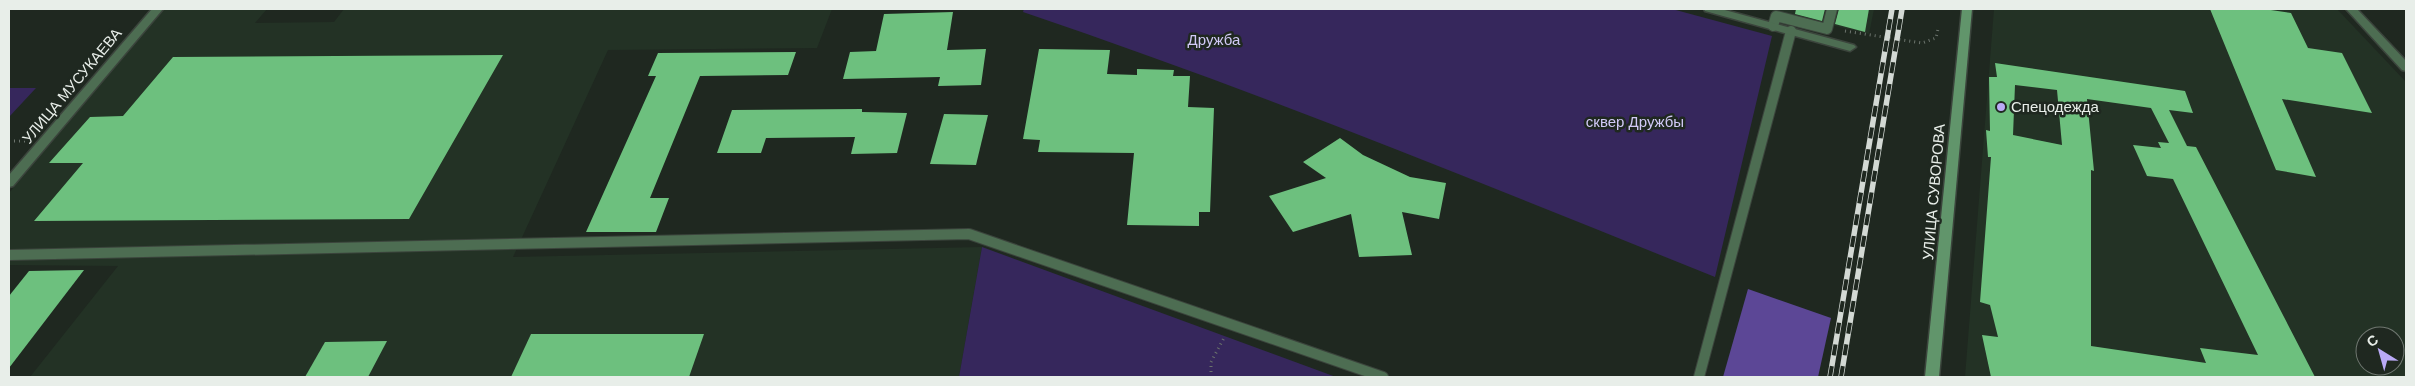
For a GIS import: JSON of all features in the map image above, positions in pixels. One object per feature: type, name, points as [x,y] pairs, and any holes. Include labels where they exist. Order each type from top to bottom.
[{"type":"main road","name":"УЛИЦА СУВОРОВА","points":[[1932,377],[1967,9]]},
{"type":"street","name":"УЛИЦА МУСУКАЕВА","points":[[9,183],[158,9]]},
{"type":"street","points":[[1709,9],[1850,47]]},
{"type":"street","points":[[2351,9],[2406,68]]},
{"type":"lane","points":[[1773,26],[1776,16],[1827,27],[1832,9]]},
{"type":"lane","points":[[1699,377],[1791,31]]},
{"type":"lane","points":[[9,255],[969,234],[1383,377]]},
{"type":"path","points":[[1827,27],[1922,43],[1936,38],[1938,29]]},
{"type":"path","points":[[1210,377],[1211,362],[1231,325]]},
{"type":"shaded area","points":[[164,9],[267,9],[255,23],[334,22],[344,9],[832,9],[817,48],[608,50],[513,257],[982,247],[959,377],[30,377],[118,266],[9,265],[9,193]]},
{"type":"shaded area","points":[[1763,9],[1874,9],[1869,34]]},
{"type":"shaded area","points":[[1994,9],[2337,9],[2406,82],[2406,377],[1965,377]]},
{"type":"shaded area","points":[[1748,289],[1831,318],[1818,377],[1723,377]]},
{"type":"green space","name":"сквер Дружбы","points":[[1024,9],[1672,9],[1772,36],[1715,277],[1284,106],[1111,42],[1023,12]]},
{"type":"green space","points":[[9,88],[36,88],[9,117]]},
{"type":"green space","points":[[982,247],[1336,377],[959,377]]},
{"type":"building","points":[[1796,9],[1825,9],[1822,21],[1795,14]]},
{"type":"building","points":[[1839,9],[1869,9],[1865,32],[1835,24]]},
{"type":"building","points":[[2210,9],[2264,9],[2291,13],[2308,48],[2342,53],[2372,113],[2282,99],[2316,177],[2276,170]]},
{"type":"building","points":[[953,12],[947,50],[986,49],[981,85],[938,86],[940,77],[843,79],[850,52],[876,51],[884,14]]},
{"type":"building","points":[[1039,49],[1110,50],[1107,74],[1137,75],[1137,69],[1174,70],[1173,76],[1190,76],[1188,107],[1214,108],[1210,212],[1199,212],[1199,226],[1127,225],[1134,153],[1038,152],[1040,140],[1023,139]]},
{"type":"building","points":[[796,52],[788,75],[700,76],[650,198],[669,198],[656,232],[586,232],[656,76],[648,76],[658,53]]},
{"type":"building","points":[[503,55],[409,219],[34,221],[83,163],[49,163],[90,117],[123,116],[173,57]]},
{"type":"building","points":[[1995,63],[2185,91],[2193,113],[2169,110],[2187,146],[2196,147],[2315,377],[1991,377],[1982,335],[1998,337],[1990,305],[1980,302],[1991,157],[1988,157],[1986,130],[1990,131],[1989,77],[1997,77]],"holes":[[[2015,85],[2057,90],[2062,145],[2013,135]],[[2087,99],[2151,108],[2169,143],[2158,142],[2161,148],[2133,145],[2147,176],[2173,179],[2258,355],[2200,348],[2206,363],[2091,346],[2091,170],[2094,171]]]},
{"type":"building","points":[[862,109],[862,112],[907,113],[897,153],[851,154],[855,137],[766,138],[761,153],[717,153],[732,110]]},
{"type":"building","points":[[944,114],[988,115],[976,165],[930,164]]},
{"type":"building","points":[[1340,138],[1363,155],[1410,177],[1446,183],[1439,219],[1402,212],[1412,255],[1359,257],[1351,214],[1293,232],[1269,196],[1326,178],[1303,162]]},
{"type":"building","points":[[84,270],[9,368],[9,296],[29,271]]},
{"type":"building","points":[[531,334],[704,334],[689,377],[511,377]]},
{"type":"building","points":[[387,341],[368,377],[305,377],[325,342]]},
{"type":"railway","points":[[1830,377],[1892,9]]},
{"type":"railway","points":[[1841,377],[1902,9]]},
{"type":"place","name":"Спецодежда","points":[[2001,107]]},
{"type":"park label","name":"Дружба","points":[[1214,40]]}]
